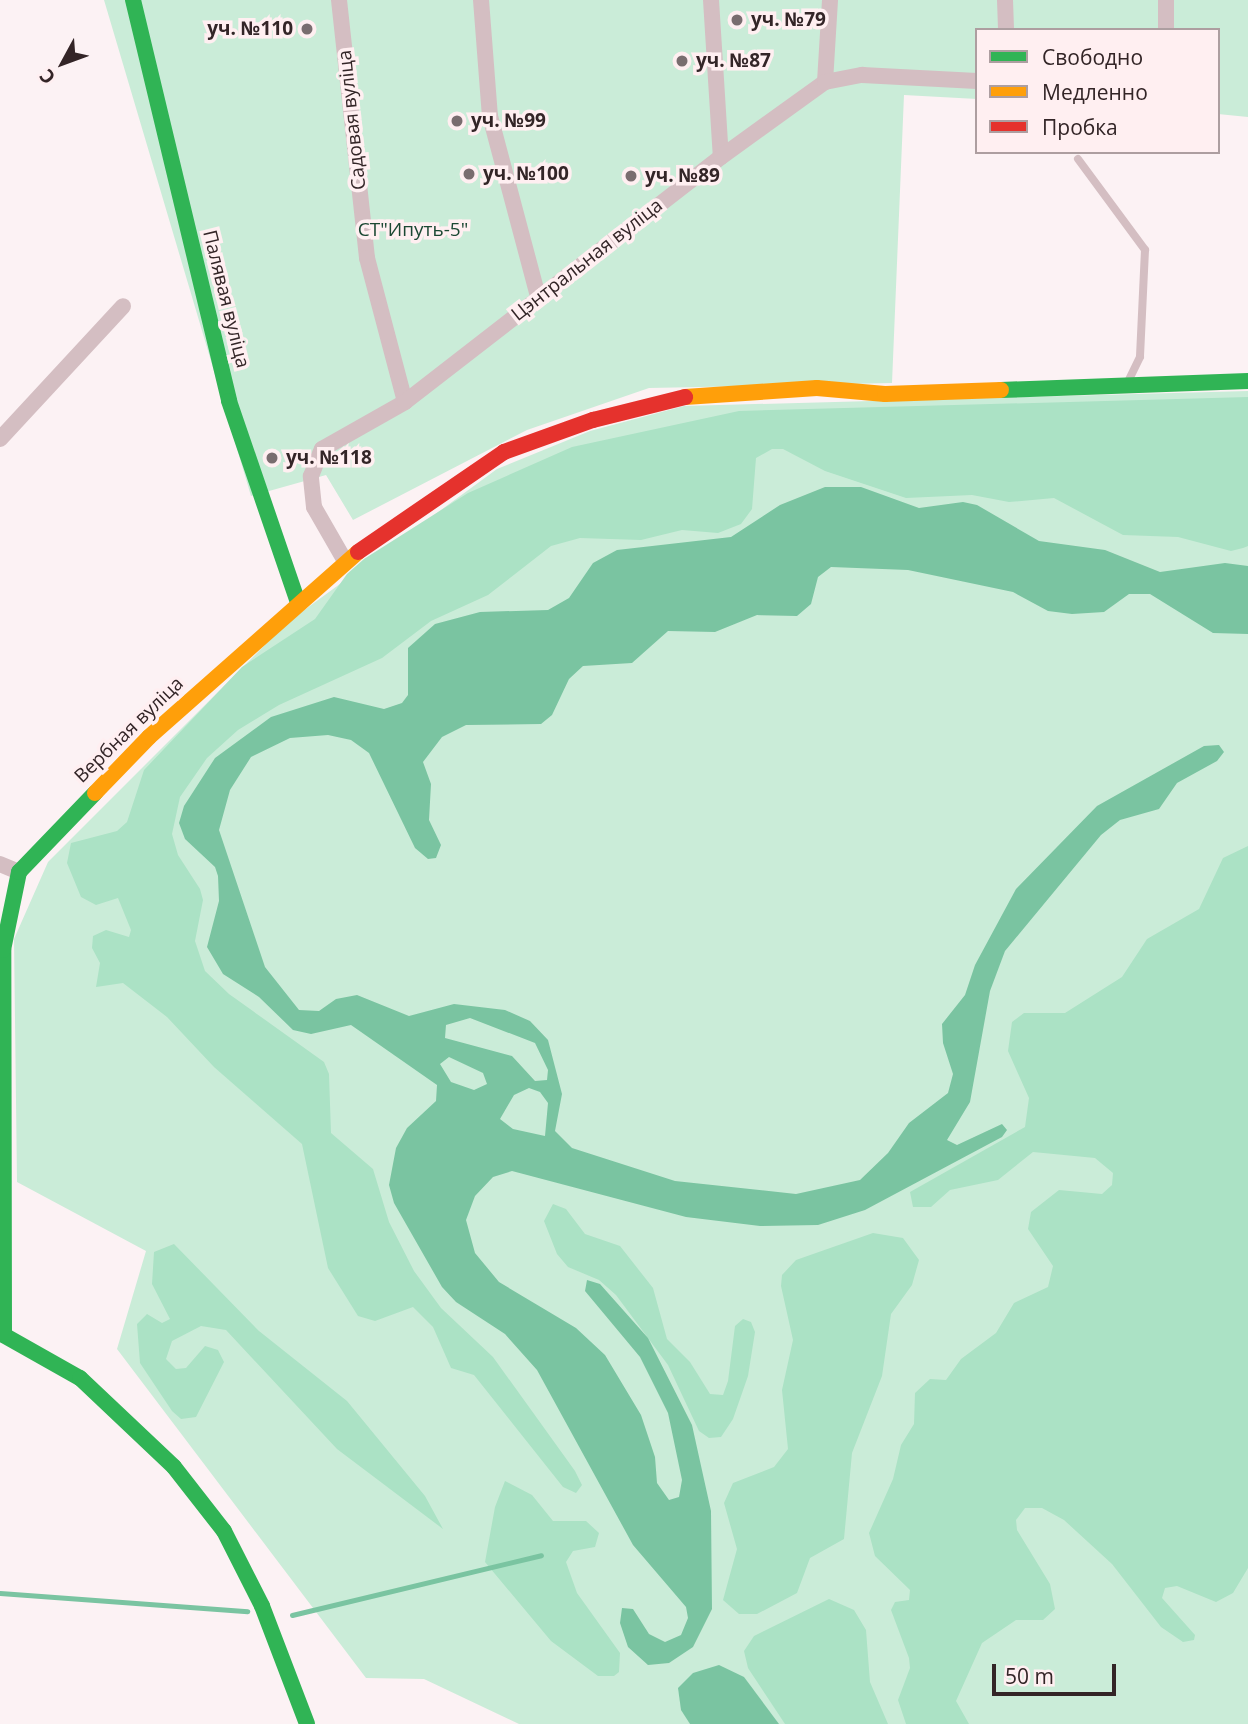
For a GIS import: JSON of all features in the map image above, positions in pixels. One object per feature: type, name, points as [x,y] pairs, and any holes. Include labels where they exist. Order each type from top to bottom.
[{"type":"street","name":"Палявая вуліца","points":[[133,0],[229,401],[298,602]]},
{"type":"street","name":"Садовая вуліца","points":[[340,0],[367,258],[405,402]]},
{"type":"street","points":[[481,0],[491,116],[538,297]]},
{"type":"street","points":[[711,0],[721,157]]},
{"type":"street","points":[[825,82],[830,0]]},
{"type":"street","points":[[1005,0],[1006,28]]},
{"type":"street","points":[[1166,0],[1166,28]]},
{"type":"street","name":"Цэнтральная вуліца","points":[[345,561],[314,507],[310,476],[322,450],[405,402],[721,157],[825,82],[862,75],[975,80]]},
{"type":"street","points":[[0,439],[123,306]]},
{"type":"street","name":"Вербная вуліца","points":[[19,872],[149,737],[345,561],[505,452],[593,420],[711,392],[817,388],[885,394],[1248,381]]},
{"type":"street","points":[[0,864],[19,872],[3,950],[2,1334],[80,1378],[174,1466],[224,1531],[237,1556],[262,1606],[307,1724]]},
{"type":"lane","points":[[1078,159],[1145,250],[1140,357],[1127,385]]},
{"type":"green space","name":"СТ\"Ипуть-5\"","points":[[104,0],[1248,0],[1248,117],[1220,114],[1220,28],[975,28],[975,99],[904,95],[892,383],[649,388],[527,430],[353,520],[326,475],[251,496]]},
{"type":"green space","points":[[1248,391],[1248,1724],[519,1724],[424,1679],[366,1678],[117,1349],[146,1251],[17,1182],[14,939],[48,862],[288,622],[497,469],[590,431],[684,406]]},
{"type":"shaded area","points":[[1248,397],[1248,546],[1243,548],[1231,551],[1178,537],[1123,535],[1054,498],[1009,502],[972,495],[906,498],[825,471],[783,449],[772,449],[756,458],[752,509],[741,524],[718,533],[682,530],[641,540],[580,538],[551,546],[488,595],[431,621],[382,658],[279,705],[238,730],[207,758],[180,797],[172,834],[178,855],[200,889],[203,900],[195,941],[205,971],[229,994],[324,1062],[329,1074],[331,1133],[373,1169],[389,1222],[414,1271],[441,1308],[493,1357],[575,1471],[582,1485],[576,1493],[563,1487],[474,1375],[451,1368],[433,1327],[413,1307],[375,1321],[358,1316],[328,1268],[302,1144],[214,1067],[167,1017],[123,983],[96,987],[100,963],[92,948],[93,936],[106,930],[129,937],[131,930],[118,898],[96,905],[81,897],[67,863],[71,843],[117,831],[127,822],[144,770],[242,667],[315,619],[347,574],[364,559],[468,493],[572,447],[739,411]]},
{"type":"shaded area","points":[[825,487],[861,487],[919,508],[963,502],[977,505],[1039,541],[1105,550],[1160,572],[1225,563],[1248,566],[1248,634],[1213,633],[1150,594],[1129,594],[1104,612],[1072,614],[1048,611],[1013,592],[908,570],[831,567],[818,577],[811,604],[797,616],[757,615],[715,632],[668,631],[632,663],[583,666],[569,679],[552,715],[541,724],[466,725],[442,737],[423,762],[431,784],[429,820],[441,845],[436,858],[428,859],[415,848],[369,753],[351,740],[328,735],[290,738],[251,757],[230,790],[219,830],[265,967],[299,1010],[319,1011],[336,999],[357,995],[409,1016],[454,1004],[505,1010],[530,1021],[548,1040],[562,1094],[555,1131],[572,1148],[675,1181],[796,1194],[860,1180],[888,1153],[909,1123],[948,1093],[953,1074],[943,1043],[942,1024],[965,995],[975,965],[1016,889],[1097,806],[1204,746],[1219,745],[1224,752],[1217,761],[1177,783],[1159,809],[1120,820],[1101,835],[1005,951],[990,991],[970,1102],[947,1140],[957,1145],[1002,1124],[1007,1130],[1002,1137],[865,1210],[818,1225],[760,1226],[686,1217],[512,1171],[493,1177],[475,1196],[466,1220],[475,1253],[499,1282],[576,1328],[605,1355],[641,1415],[655,1457],[657,1483],[669,1500],[679,1497],[682,1480],[668,1413],[640,1357],[585,1291],[587,1280],[600,1284],[648,1338],[692,1425],[711,1511],[712,1609],[693,1647],[669,1663],[648,1665],[628,1647],[620,1623],[622,1608],[633,1609],[649,1634],[665,1642],[681,1635],[688,1618],[686,1607],[633,1545],[537,1370],[505,1334],[456,1302],[442,1287],[394,1203],[389,1185],[396,1148],[407,1128],[436,1101],[437,1085],[351,1025],[311,1034],[293,1030],[259,997],[223,974],[207,947],[219,901],[218,876],[215,867],[185,839],[179,823],[184,806],[215,758],[271,717],[334,697],[384,709],[402,703],[408,695],[408,648],[435,624],[480,612],[548,610],[569,598],[593,563],[617,550],[731,537],[780,505]],"holes":[[[470,1018],[535,1043],[548,1070],[547,1080],[535,1081],[512,1056],[445,1038],[446,1025]],[[449,1057],[483,1073],[487,1084],[474,1090],[451,1082],[440,1064]],[[529,1088],[540,1092],[548,1103],[545,1136],[513,1129],[500,1119],[514,1095]]]},
{"type":"shaded area","points":[[1248,846],[1248,1568],[1233,1593],[1216,1602],[1177,1586],[1165,1588],[1162,1598],[1195,1635],[1194,1640],[1183,1642],[1161,1627],[1112,1564],[1064,1520],[1042,1508],[1025,1508],[1016,1520],[1017,1530],[1050,1584],[1055,1609],[1043,1620],[1016,1620],[982,1643],[956,1701],[969,1724],[906,1724],[898,1700],[910,1668],[909,1658],[891,1610],[895,1602],[909,1600],[910,1590],[875,1556],[869,1533],[893,1479],[901,1445],[914,1424],[915,1393],[930,1379],[946,1380],[961,1359],[996,1333],[1014,1303],[1048,1287],[1053,1266],[1028,1229],[1031,1212],[1059,1190],[1102,1194],[1112,1185],[1113,1173],[1095,1158],[1033,1152],[998,1180],[950,1190],[931,1207],[913,1207],[910,1192],[1025,1127],[1029,1098],[1008,1051],[1012,1022],[1024,1013],[1065,1013],[1122,977],[1147,939],[1199,909],[1223,858]]},
{"type":"shaded area","points":[[553,1204],[566,1209],[585,1234],[620,1246],[653,1288],[667,1339],[690,1362],[710,1394],[723,1395],[728,1381],[735,1326],[743,1319],[751,1322],[755,1332],[748,1376],[733,1419],[721,1437],[709,1438],[699,1431],[668,1365],[616,1295],[599,1280],[568,1267],[557,1254],[544,1221]]},
{"type":"shaded area","points":[[873,1233],[903,1238],[919,1260],[912,1285],[891,1314],[882,1376],[852,1453],[844,1539],[810,1558],[797,1593],[757,1614],[739,1614],[723,1600],[737,1549],[724,1503],[733,1483],[774,1467],[788,1449],[782,1390],[793,1340],[781,1286],[782,1275],[796,1260]]},
{"type":"shaded area","points":[[174,1244],[259,1331],[347,1401],[425,1496],[443,1529],[337,1449],[226,1330],[201,1326],[172,1341],[166,1359],[176,1369],[186,1368],[205,1346],[218,1350],[224,1362],[196,1417],[181,1419],[172,1411],[140,1363],[137,1324],[147,1314],[162,1323],[170,1319],[152,1284],[154,1252]]},
{"type":"shaded area","points":[[505,1481],[532,1495],[553,1521],[586,1521],[599,1533],[595,1547],[573,1551],[566,1562],[577,1593],[620,1653],[619,1672],[614,1676],[598,1676],[551,1641],[485,1562],[495,1507]]},
{"type":"shaded area","points":[[829,1599],[854,1610],[866,1630],[870,1682],[888,1724],[785,1724],[748,1668],[744,1651],[754,1636]]},
{"type":"shaded area","points":[[719,1665],[744,1677],[779,1724],[690,1724],[681,1710],[678,1688],[693,1673]]},
{"type":"waterway","points":[[292,1615],[541,1555]]},
{"type":"waterway","points":[[0,1593],[247,1611]]},
{"type":"traffic: fast","points":[[133,0],[229,401],[298,602]]},
{"type":"traffic: fast","points":[[1001,390],[1248,381]]},
{"type":"traffic: fast","points":[[4,1335],[3,950],[19,872],[95,793]]},
{"type":"traffic: fast","points":[[0,1333],[80,1378],[174,1467],[224,1531],[262,1606],[307,1724]]},
{"type":"traffic: slow","points":[[685,397],[817,388],[885,394],[1001,390]]},
{"type":"traffic: slow","points":[[95,793],[149,737],[358,552]]},
{"type":"traffic: jam","points":[[358,552],[504,452],[593,420],[685,397]]},
{"type":"place","name":"уч. №79","points":[[737,20]]},
{"type":"place","name":"уч. №110","points":[[307,29]]},
{"type":"place","name":"уч. №87","points":[[682,61]]},
{"type":"place","name":"уч. №99","points":[[457,121]]},
{"type":"place","name":"уч. №100","points":[[469,174]]},
{"type":"place","name":"уч. №89","points":[[631,176]]},
{"type":"place","name":"уч. №118","points":[[272,458]]}]
